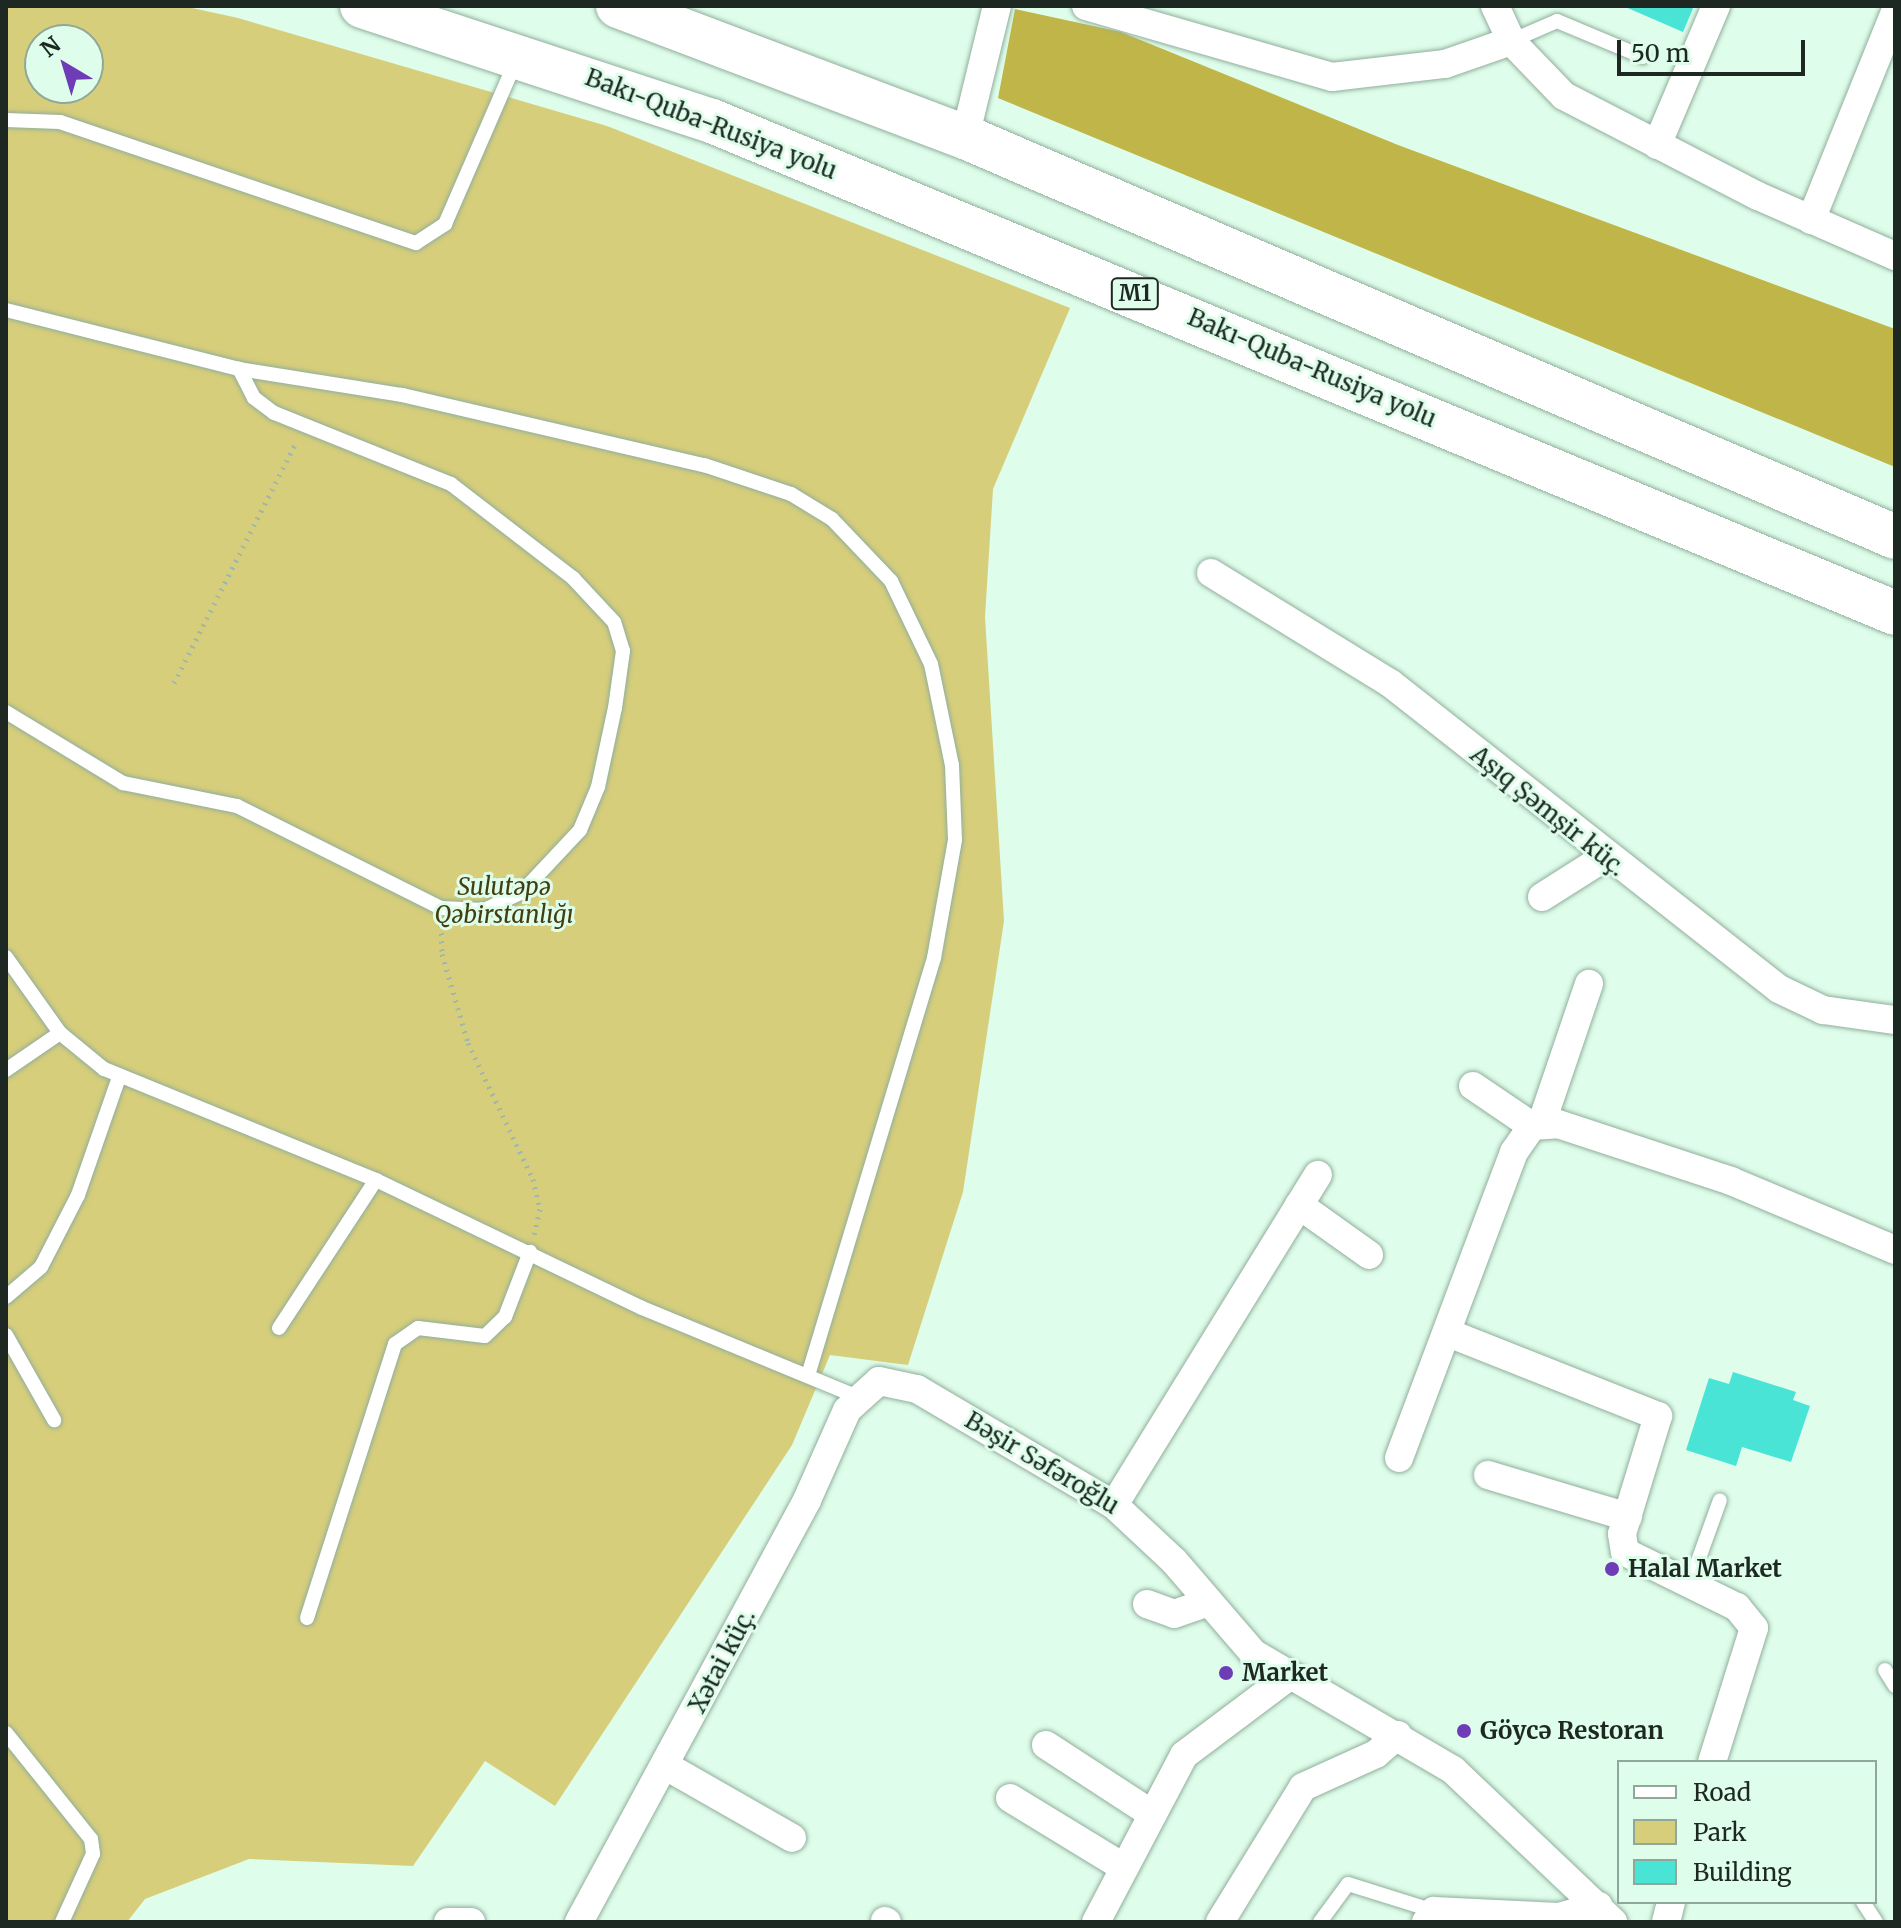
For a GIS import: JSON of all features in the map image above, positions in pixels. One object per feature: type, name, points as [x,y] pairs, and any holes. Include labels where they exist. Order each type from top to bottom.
[{"type":"highway","name":"Bakı-Quba-Rusiya yolu","points":[[362,6],[519,54],[949,216],[1895,613]]},
{"type":"highway","points":[[618,6],[965,137],[1895,537]]},
{"type":"street","points":[[965,137],[997,6]]},
{"type":"street","points":[[1086,6],[1332,77],[1445,64],[1511,41]]},
{"type":"street","points":[[1495,6],[1511,41],[1564,96],[1811,220],[1895,256]]},
{"type":"street","points":[[1657,145],[1716,6]]},
{"type":"street","points":[[1811,220],[1895,12]]},
{"type":"street","name":"Aşıq Şəmşir küç.","points":[[1211,573],[1390,683],[1605,857],[1803,1003],[1895,1020]]},
{"type":"street","points":[[1542,897],[1605,857]]},
{"type":"street","points":[[1399,1458],[1514,1152],[1537,1124],[1589,984]]},
{"type":"street","points":[[1473,1086],[1537,1124],[1731,1181],[1895,1250]]},
{"type":"street","points":[[1114,1505],[1318,1175]]},
{"type":"street","points":[[1299,1205],[1369,1255]]},
{"type":"street","points":[[1448,1333],[1658,1416],[1628,1517],[1625,1552],[1737,1607],[1754,1628],[1713,1760]]},
{"type":"street","name":"Bəşir Səfəroğlu","points":[[856,1396],[879,1381],[917,1389],[1114,1505],[1253,1653],[1288,1677],[1398,1735],[1487,1796],[1605,1914]]},
{"type":"street","name":"Xətai küç.","points":[[579,1922],[666,1766],[856,1396]]},
{"type":"street","points":[[1488,1475],[1628,1517]]},
{"type":"street","points":[[1147,1604],[1174,1614],[1208,1602]]},
{"type":"street","points":[[1096,1922],[1152,1814],[1199,1737],[1288,1677]]},
{"type":"street","points":[[1220,1922],[1303,1787],[1376,1754],[1398,1735]]},
{"type":"street","points":[[1046,1745],[1152,1814]]},
{"type":"street","points":[[666,1766],[792,1838]]},
{"type":"street","points":[[1010,1798],[1123,1867]]},
{"type":"street","points":[[1430,1916],[1559,1917],[1605,1914]]},
{"type":"street","points":[[448,1922],[471,1922]]},
{"type":"lane","points":[[1511,41],[1557,21],[1643,57]]},
{"type":"lane","points":[[6,120],[60,122],[425,242],[445,224],[519,54]]},
{"type":"lane","points":[[6,310],[239,369],[402,395],[704,465],[791,494],[859,545],[912,615],[952,765],[955,840],[934,958],[809,1373]]},
{"type":"lane","points":[[6,712],[123,783],[237,806],[441,908],[484,910],[522,892],[580,830],[598,787],[615,708],[621,636],[573,578],[451,484],[304,427],[254,398],[239,369]]},
{"type":"lane","points":[[6,957],[60,1033],[119,1077],[376,1180],[642,1308],[809,1373],[856,1396]]},
{"type":"lane","points":[[6,1070],[60,1033]]},
{"type":"lane","points":[[6,1297],[41,1267],[78,1195],[119,1077]]},
{"type":"lane","points":[[279,1328],[376,1180]]},
{"type":"lane","points":[[307,1618],[395,1344],[418,1328],[485,1336],[505,1317],[530,1252]]},
{"type":"lane","points":[[6,1335],[54,1420]]},
{"type":"lane","points":[[1689,1586],[1720,1500]]},
{"type":"lane","points":[[1885,1670],[1895,1686]]},
{"type":"lane","points":[[6,1733],[91,1839],[93,1854],[62,1922]]},
{"type":"lane","points":[[1320,1922],[1348,1884],[1430,1916]]},
{"type":"lane","points":[[1864,1904],[1876,1922]]},
{"type":"path","points":[[174,683],[304,427]]},
{"type":"path","points":[[441,908],[442,954],[468,1043],[533,1179],[540,1209],[530,1252]]},
{"type":"green space","name":"Sulutəpə Qəbirstanlığı","points":[[6,6],[183,6],[238,18],[607,126],[1070,308],[993,489],[985,617],[1004,921],[963,1192],[908,1365],[830,1355],[792,1445],[555,1806],[485,1761],[413,1866],[249,1859],[145,1899],[127,1922],[6,1922]]},
{"type":"shaded area","points":[[1015,9],[1121,32],[1398,145],[1895,329],[1895,467],[998,98]]},
{"type":"building","points":[[1623,6],[1694,6],[1683,32]]},
{"type":"building","points":[[1733,1372],[1796,1392],[1793,1400],[1810,1406],[1791,1462],[1742,1447],[1736,1466],[1686,1450],[1709,1378],[1729,1384]]},
{"type":"place","name":"Halal Market","points":[[1612,1569]]},
{"type":"place","name":"Market","points":[[1226,1673]]},
{"type":"place","name":"Göycə Restoran","points":[[1464,1731]]}]
